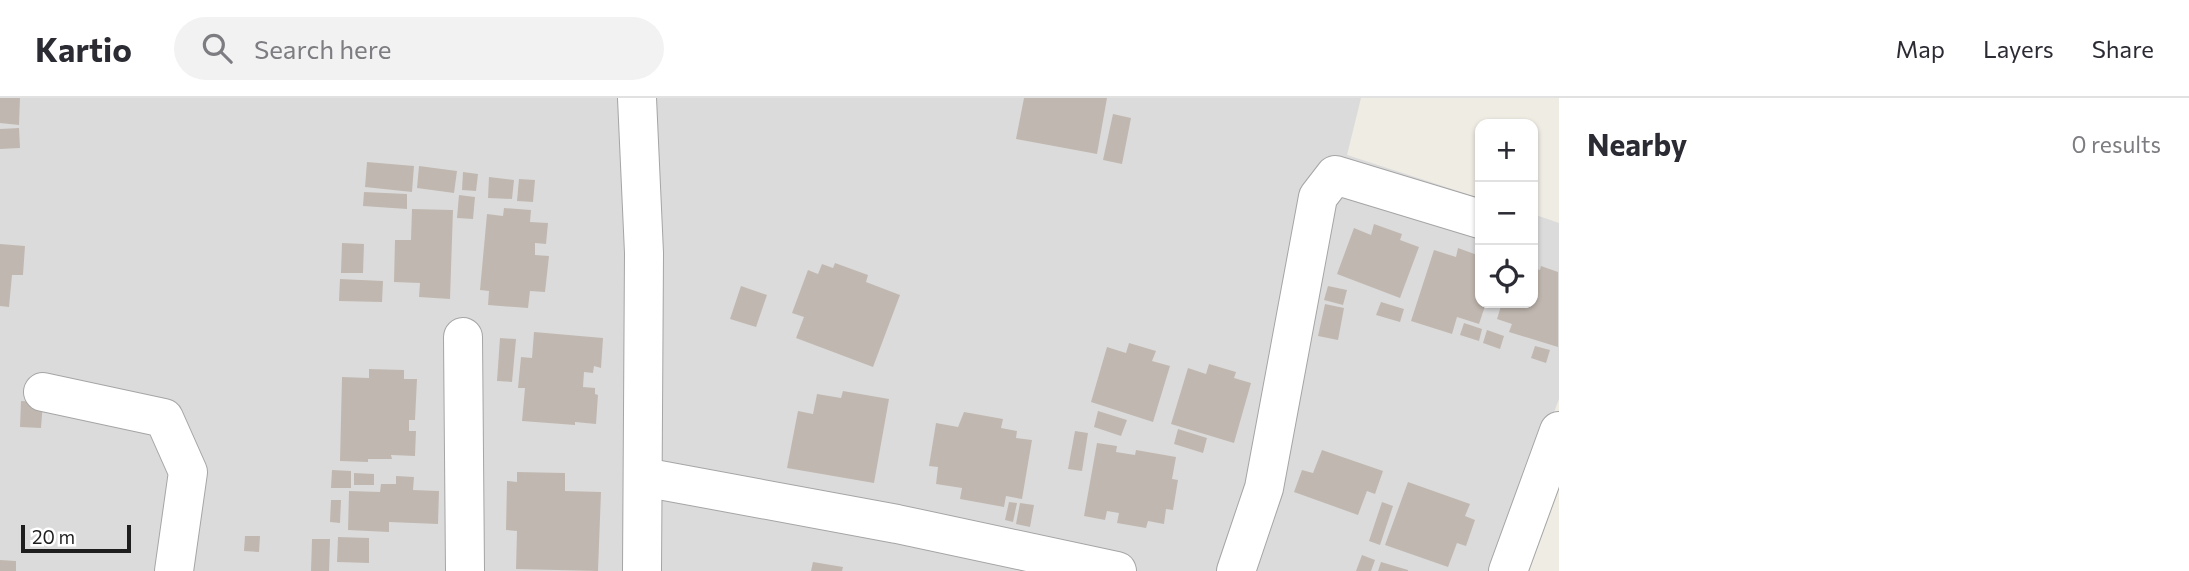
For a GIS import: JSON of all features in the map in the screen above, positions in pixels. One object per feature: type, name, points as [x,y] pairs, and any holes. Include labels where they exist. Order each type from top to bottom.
[{"type":"street","points":[[637,98],[644,253],[642,571]]},
{"type":"street","points":[[1237,571],[1264,488],[1318,197],[1335,175],[1475,217]]},
{"type":"street","points":[[463,337],[465,571]]},
{"type":"street","points":[[43,392],[164,418],[188,472],[174,571]]},
{"type":"street","points":[[1508,571],[1559,431]]},
{"type":"street","points":[[643,477],[897,524],[1116,571]]},
{"type":"shaded area","points":[[0,98],[1361,98],[1347,155],[1475,196],[1475,308],[1538,308],[1538,216],[1559,223],[1559,399],[1494,571],[0,571]]},
{"type":"building","points":[[0,98],[20,98],[19,125],[0,123]]},
{"type":"building","points":[[1024,98],[1107,98],[1097,154],[1016,139]]},
{"type":"building","points":[[1113,114],[1131,118],[1122,164],[1103,160]]},
{"type":"building","points":[[19,128],[20,148],[0,149],[0,129]]},
{"type":"building","points":[[367,162],[414,166],[412,192],[365,187]]},
{"type":"building","points":[[419,166],[457,171],[454,193],[417,188]]},
{"type":"building","points":[[463,172],[478,174],[476,191],[462,190]]},
{"type":"building","points":[[489,177],[514,180],[512,199],[488,198]]},
{"type":"building","points":[[519,179],[535,180],[533,202],[517,201]]},
{"type":"building","points":[[364,192],[407,194],[407,209],[363,206]]},
{"type":"building","points":[[459,195],[475,197],[473,219],[457,218]]},
{"type":"building","points":[[504,208],[531,210],[530,222],[548,223],[546,244],[535,243],[535,255],[549,256],[545,292],[530,291],[528,308],[488,305],[489,291],[480,290],[487,214],[503,216]]},
{"type":"building","points":[[412,209],[453,210],[450,299],[419,297],[420,283],[394,282],[395,240],[411,240]]},
{"type":"building","points":[[1374,224],[1402,234],[1400,240],[1419,247],[1400,298],[1337,274],[1354,228],[1371,235]]},
{"type":"building","points":[[342,243],[364,244],[363,273],[341,273]]},
{"type":"building","points":[[0,244],[25,246],[23,275],[12,275],[9,307],[0,306]]},
{"type":"building","points":[[1458,248],[1475,254],[1475,308],[1484,308],[1479,324],[1457,317],[1452,334],[1411,321],[1434,250],[1456,257]]},
{"type":"building","points":[[835,263],[868,275],[866,282],[900,295],[873,367],[796,338],[804,317],[792,313],[808,270],[818,274],[822,264],[833,268]]},
{"type":"building","points":[[1541,266],[1558,272],[1558,347],[1509,332],[1512,324],[1497,319],[1500,308],[1538,308]]},
{"type":"building","points":[[340,279],[383,281],[382,302],[339,301]]},
{"type":"building","points":[[741,286],[767,295],[756,327],[730,319]]},
{"type":"building","points":[[1328,286],[1347,290],[1343,305],[1324,300]]},
{"type":"building","points":[[1381,302],[1404,309],[1400,322],[1376,315]]},
{"type":"building","points":[[1325,304],[1344,308],[1338,340],[1318,336]]},
{"type":"building","points":[[1464,323],[1482,329],[1479,341],[1460,335]]},
{"type":"building","points":[[1487,330],[1504,336],[1500,349],[1483,343]]},
{"type":"building","points":[[534,332],[603,338],[601,368],[594,366],[593,373],[584,372],[583,387],[595,388],[595,394],[598,395],[596,424],[522,421],[525,388],[518,388],[521,357],[532,358]]},
{"type":"building","points":[[500,338],[516,339],[512,382],[497,381]]},
{"type":"building","points":[[1129,343],[1156,351],[1152,361],[1170,366],[1153,422],[1091,402],[1107,347],[1126,353]]},
{"type":"building","points":[[1535,346],[1550,350],[1546,363],[1531,358]]},
{"type":"building","points":[[1209,364],[1236,372],[1234,378],[1251,383],[1234,443],[1171,424],[1188,368],[1206,374]]},
{"type":"building","points":[[369,369],[404,370],[404,379],[417,379],[415,420],[409,420],[409,431],[416,431],[415,456],[391,455],[392,459],[368,459],[368,462],[340,461],[342,377],[369,378]]},
{"type":"building","points":[[843,391],[889,399],[874,483],[787,468],[798,411],[813,414],[817,394],[841,398]]},
{"type":"building","points":[[21,401],[43,402],[41,428],[20,427]]},
{"type":"building","points":[[1098,411],[1127,420],[1121,436],[1094,427]]},
{"type":"building","points":[[964,412],[1003,419],[1001,428],[1017,431],[1016,438],[1032,440],[1022,499],[1006,496],[1004,507],[960,499],[962,488],[936,484],[938,467],[929,466],[936,423],[958,427]]},
{"type":"building","points":[[1178,429],[1207,438],[1203,453],[1174,444]]},
{"type":"building","points":[[1075,431],[1088,433],[1082,471],[1068,469]]},
{"type":"building","points":[[1097,443],[1117,446],[1116,452],[1135,455],[1136,450],[1176,457],[1172,479],[1178,480],[1173,510],[1166,509],[1164,524],[1148,521],[1146,528],[1117,523],[1119,513],[1107,511],[1105,520],[1084,516]]},
{"type":"building","points":[[1322,450],[1383,471],[1375,494],[1367,491],[1358,515],[1294,492],[1302,470],[1313,473]]},
{"type":"building","points":[[332,470],[351,471],[351,488],[331,488]]},
{"type":"building","points":[[517,472],[565,473],[565,491],[601,492],[598,571],[516,569],[517,531],[506,530],[507,481],[517,482]]},
{"type":"building","points":[[354,473],[374,474],[374,485],[354,485]]},
{"type":"building","points":[[396,476],[414,477],[413,490],[439,491],[438,524],[389,522],[389,532],[348,530],[349,491],[380,492],[381,484],[396,484]]},
{"type":"building","points":[[1408,482],[1470,504],[1465,516],[1475,520],[1466,546],[1457,543],[1448,567],[1385,545]]},
{"type":"building","points":[[331,500],[341,500],[340,523],[330,522]]},
{"type":"building","points":[[1009,502],[1017,503],[1013,522],[1005,520]]},
{"type":"building","points":[[1382,502],[1393,506],[1380,545],[1369,541]]},
{"type":"building","points":[[1020,503],[1034,505],[1030,527],[1016,524]]},
{"type":"building","points":[[245,536],[260,536],[259,552],[244,551]]},
{"type":"building","points":[[338,537],[369,538],[369,563],[337,562]]},
{"type":"building","points":[[312,539],[330,539],[329,571],[311,571]]},
{"type":"building","points":[[1362,555],[1375,560],[1371,571],[1356,571]]},
{"type":"building","points":[[0,560],[16,561],[16,571],[0,571]]},
{"type":"building","points":[[813,562],[843,567],[842,571],[811,571]]},
{"type":"building","points":[[1381,562],[1408,570],[1408,571],[1378,571]]}]
